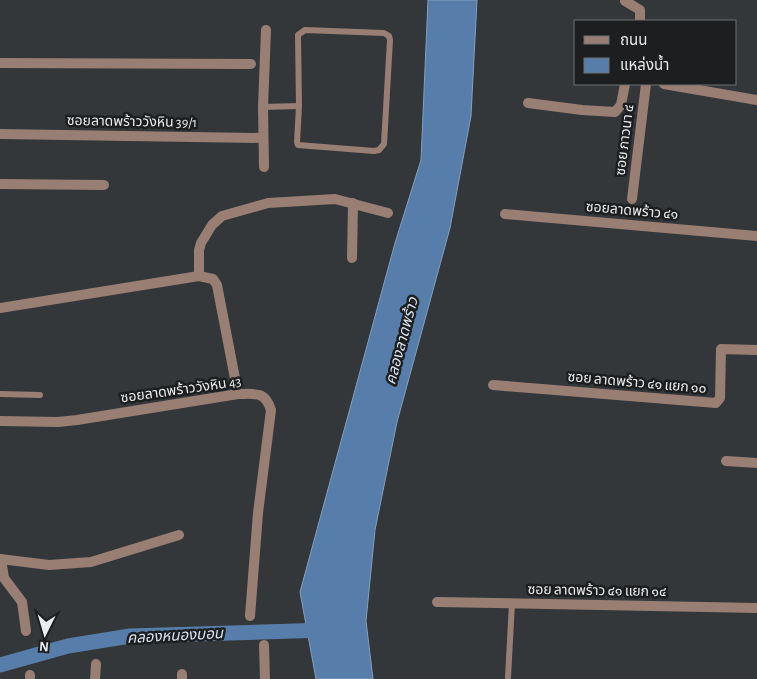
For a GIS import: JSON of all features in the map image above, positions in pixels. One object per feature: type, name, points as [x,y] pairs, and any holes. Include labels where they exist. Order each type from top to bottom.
[{"type":"street","points":[[625,1],[640,10],[640,20]]},
{"type":"street","points":[[264,167],[263,107],[266,30]]},
{"type":"street","points":[[0,63],[251,64]]},
{"type":"street","points":[[528,103],[615,112],[622,106],[625,85]]},
{"type":"street","name":"ซอย ภาวนา ๔","points":[[632,199],[646,85]]},
{"type":"street","points":[[670,85],[757,100]]},
{"type":"street","name":"ซอยลาดพร้าววังหิน 39/1","points":[[0,134],[263,138]]},
{"type":"street","points":[[0,184],[104,185]]},
{"type":"street","points":[[199,276],[199,250],[201,243],[212,225],[222,216],[268,203],[335,199],[388,213]]},
{"type":"street","points":[[352,258],[353,204]]},
{"type":"street","name":"ซอยลาดพร้าว ๔๑","points":[[505,214],[757,236]]},
{"type":"street","points":[[0,308],[199,276],[212,278],[216,285],[238,394]]},
{"type":"street","name":"ซอย ลาดพร้าว ๔๑ แยก ๑๐","points":[[493,385],[716,403],[720,398],[721,349],[757,350]]},
{"type":"street","name":"ซอยลาดพร้าววังหิน 43","points":[[0,421],[58,422],[238,394],[259,394],[268,402],[271,410],[258,513],[250,616]]},
{"type":"street","points":[[726,461],[757,463]]},
{"type":"street","points":[[26,631],[22,602],[4,578],[0,559],[49,565],[90,562],[179,534]]},
{"type":"street","name":"ซอย ลาดพร้าว ๔๑ แยก ๑๔","points":[[437,602],[757,608]]},
{"type":"street","points":[[264,645],[265,679]]},
{"type":"street","points":[[95,679],[96,664]]},
{"type":"lane","points":[[304,30],[384,33],[389,36],[384,144],[380,150],[298,145],[299,106],[298,35],[301,32],[304,30]]},
{"type":"lane","points":[[263,107],[299,106]]},
{"type":"lane","points":[[0,394],[40,395]]},
{"type":"lane","points":[[508,677],[512,603]]},
{"type":"water","name":"คลองลาดพร้าว","points":[[428,0],[477,0],[471,116],[450,228],[397,422],[375,530],[366,621],[373,679],[316,679],[300,592],[395,243],[421,160]]},
{"type":"waterway","name":"คลองหนองบอน","points":[[0,665],[68,646],[130,636],[327,630]]}]
